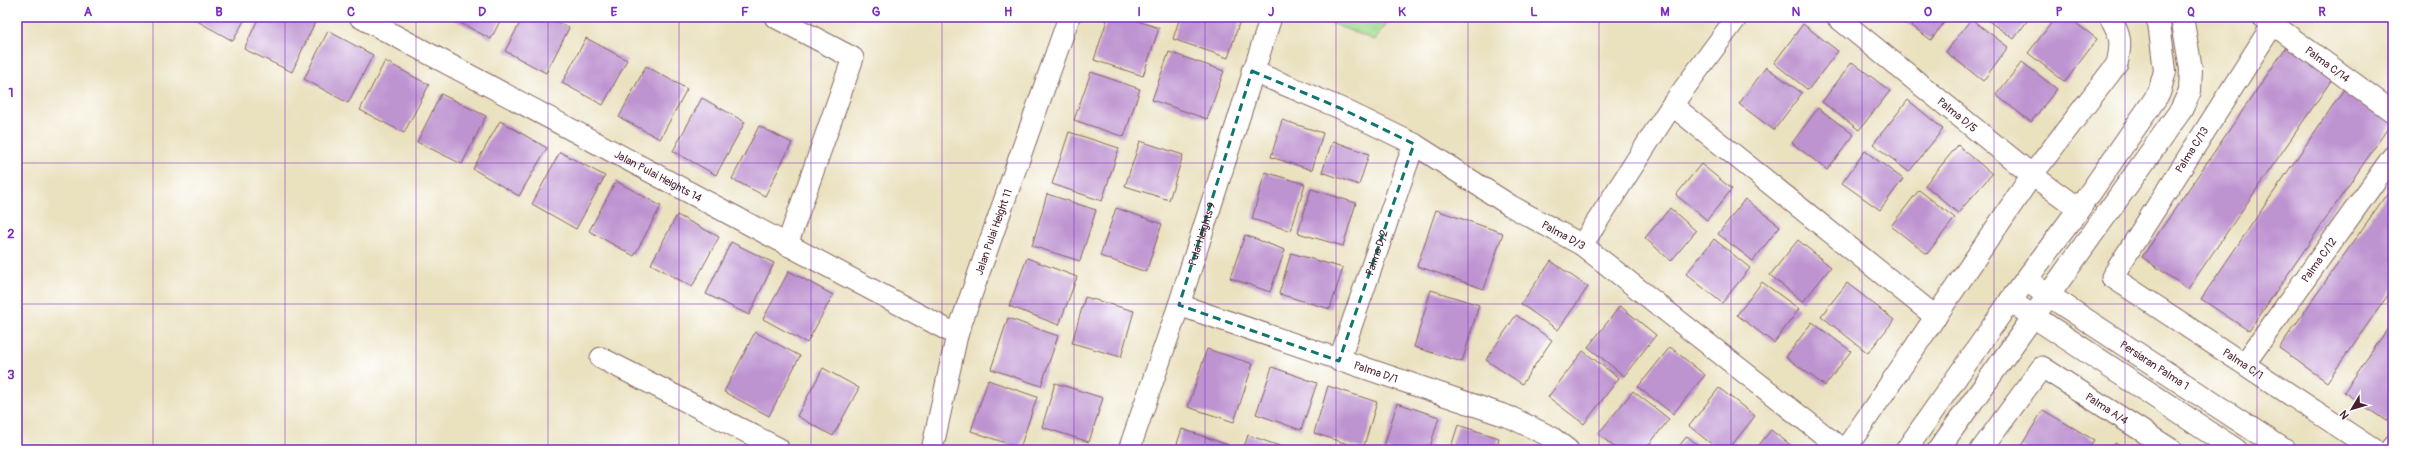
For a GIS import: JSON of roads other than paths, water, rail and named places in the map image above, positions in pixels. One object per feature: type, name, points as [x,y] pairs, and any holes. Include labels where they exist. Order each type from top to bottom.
[{"type":"street","name":"Jalan Pulai Heights 14","points":[[360,17],[957,335]]},
{"type":"street","points":[[775,17],[853,58],[787,245]]},
{"type":"street","name":"Jalan Pulai Height 11","points":[[932,450],[957,335],[1069,17]]},
{"type":"street","name":"Pulai Heights 9","points":[[1129,450],[1179,305],[1252,71],[1271,17]]},
{"type":"street","points":[[1582,245],[1672,105],[1737,17]]},
{"type":"street","name":"Palma D/5","points":[[1838,17],[2032,175],[2079,209]]},
{"type":"street","points":[[1844,450],[2032,175],[2117,64],[2120,48],[2120,34],[2110,17]]},
{"type":"street","points":[[1906,450],[2025,280],[2079,209],[2159,93],[2165,72],[2159,23],[2156,17]]},
{"type":"street","points":[[1938,450],[2033,317],[2047,295],[2181,110],[2190,91],[2191,68],[2182,17]]},
{"type":"street","name":"Palma C/14","points":[[2268,20],[2393,112]]},
{"type":"street","name":"Palma C/13","points":[[2112,277],[2268,20]]},
{"type":"street","name":"Palma D/3","points":[[1252,71],[1340,108],[1414,144],[1511,206],[1582,245],[1844,450]]},
{"type":"street","points":[[1672,105],[1936,316]]},
{"type":"street","name":"Palma D/2","points":[[1339,361],[1414,144]]},
{"type":"street","name":"Palma C/12","points":[[2245,363],[2393,156]]},
{"type":"street","name":"Palma C/1","points":[[2112,277],[2245,363],[2374,450]]},
{"type":"street","name":"Persiaran Palma 1","points":[[2025,280],[2284,450]]},
{"type":"street","points":[[2010,301],[2236,450]]},
{"type":"street","name":"Palma D/1","points":[[1179,305],[1339,361],[1512,418],[1552,437],[1568,450]]},
{"type":"street","points":[[601,358],[780,449]]},
{"type":"street","name":"Palma A/4","points":[[1981,450],[2042,367],[2172,450]]},
{"type":"street","points":[[2390,450],[2393,446]]}]
